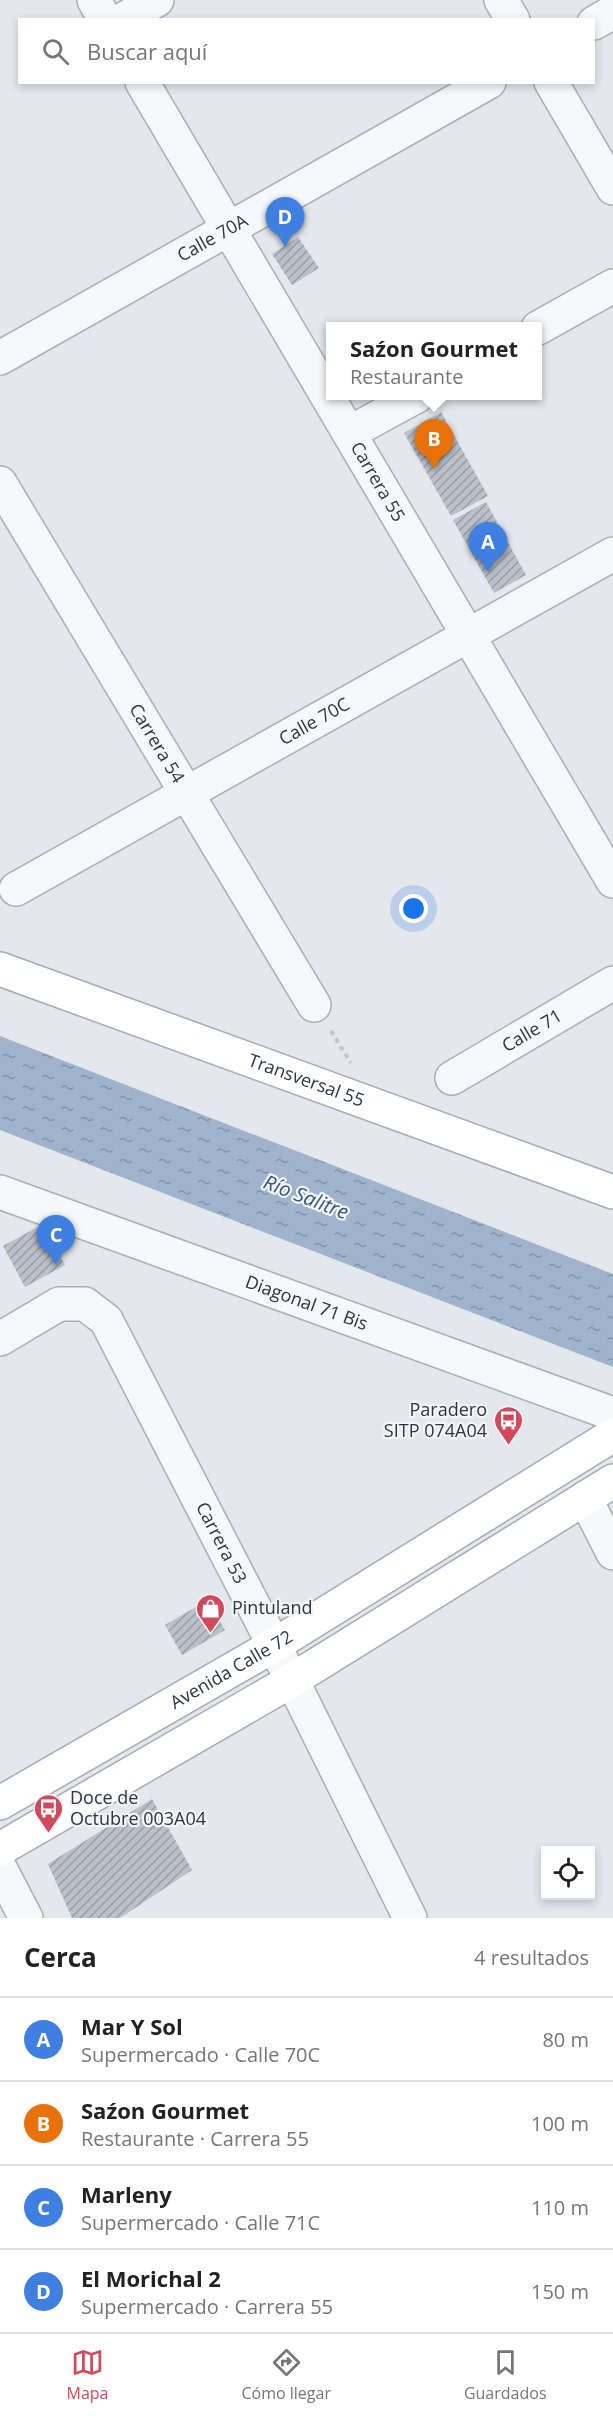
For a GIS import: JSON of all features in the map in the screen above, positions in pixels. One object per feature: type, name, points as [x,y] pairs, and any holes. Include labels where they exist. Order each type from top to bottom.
[{"type":"main road","name":"Transversal 55","points":[[0,969],[613,1192]]},
{"type":"main road","name":"Avenida Calle 72","points":[[0,1803],[273,1646],[613,1435]]},
{"type":"main road","points":[[0,1849],[292,1680],[613,1481]]},
{"type":"street","points":[[94,0],[104,18]]},
{"type":"street","points":[[126,18],[157,0]]},
{"type":"street","points":[[501,0],[512,18]]},
{"type":"street","points":[[595,22],[613,12]]},
{"type":"street","name":"Carrera 55","points":[[143,84],[326,394]]},
{"type":"street","name":"Calle 70A","points":[[0,358],[485,84]]},
{"type":"street","points":[[552,84],[613,188]]},
{"type":"street","points":[[542,325],[613,286]]},
{"type":"street","name":"Carrera 55","points":[[330,400],[613,881]]},
{"type":"street","points":[[349,433],[410,400]]},
{"type":"street","name":"Carrera 54","points":[[0,483],[314,1005]]},
{"type":"street","name":"Calle 70C","points":[[16,890],[467,634],[613,554]]},
{"type":"street","name":"Calle 71","points":[[452,1078],[613,983]]},
{"type":"street","name":"Diagonal 71 Bis","points":[[0,1192],[613,1414]]},
{"type":"street","name":"Carrera 53","points":[[0,1339],[59,1304],[85,1304],[106,1320],[292,1680],[410,1918]]},
{"type":"street","points":[[585,1498],[613,1553]]},
{"type":"street","points":[[0,1868],[26,1918]]},
{"type":"path","points":[[314,1005],[378,1107]]},
{"type":"water","name":"Río Salitre","points":[[0,1036],[613,1274],[613,1367],[0,1130]]},
{"type":"building","points":[[298,237],[319,268],[292,285],[272,254]]},
{"type":"building","points":[[441,412],[488,496],[451,516],[404,433]]},
{"type":"building","points":[[486,502],[526,575],[494,593],[453,520]]},
{"type":"building","points":[[43,1224],[65,1265],[25,1287],[3,1246]]},
{"type":"building","points":[[208,1600],[225,1630],[182,1655],[165,1625]]},
{"type":"building","points":[[152,1799],[192,1870],[120,1918],[72,1918],[48,1864]]},
{"type":"place","name":"El Morichal 2","points":[[285,247]]},
{"type":"place","name":"Saźon Gourmet","points":[[434,469]]},
{"type":"place","name":"Mar Y Sol","points":[[488,572]]},
{"type":"place","name":"Marleny","points":[[56,1265]]},
{"type":"place","name":"Paradero SITP 074A04","points":[[508,1446]]},
{"type":"place","name":"Pintuland","points":[[211,1634]]},
{"type":"place","name":"Doce de Octubre 003A04","points":[[49,1834]]}]
